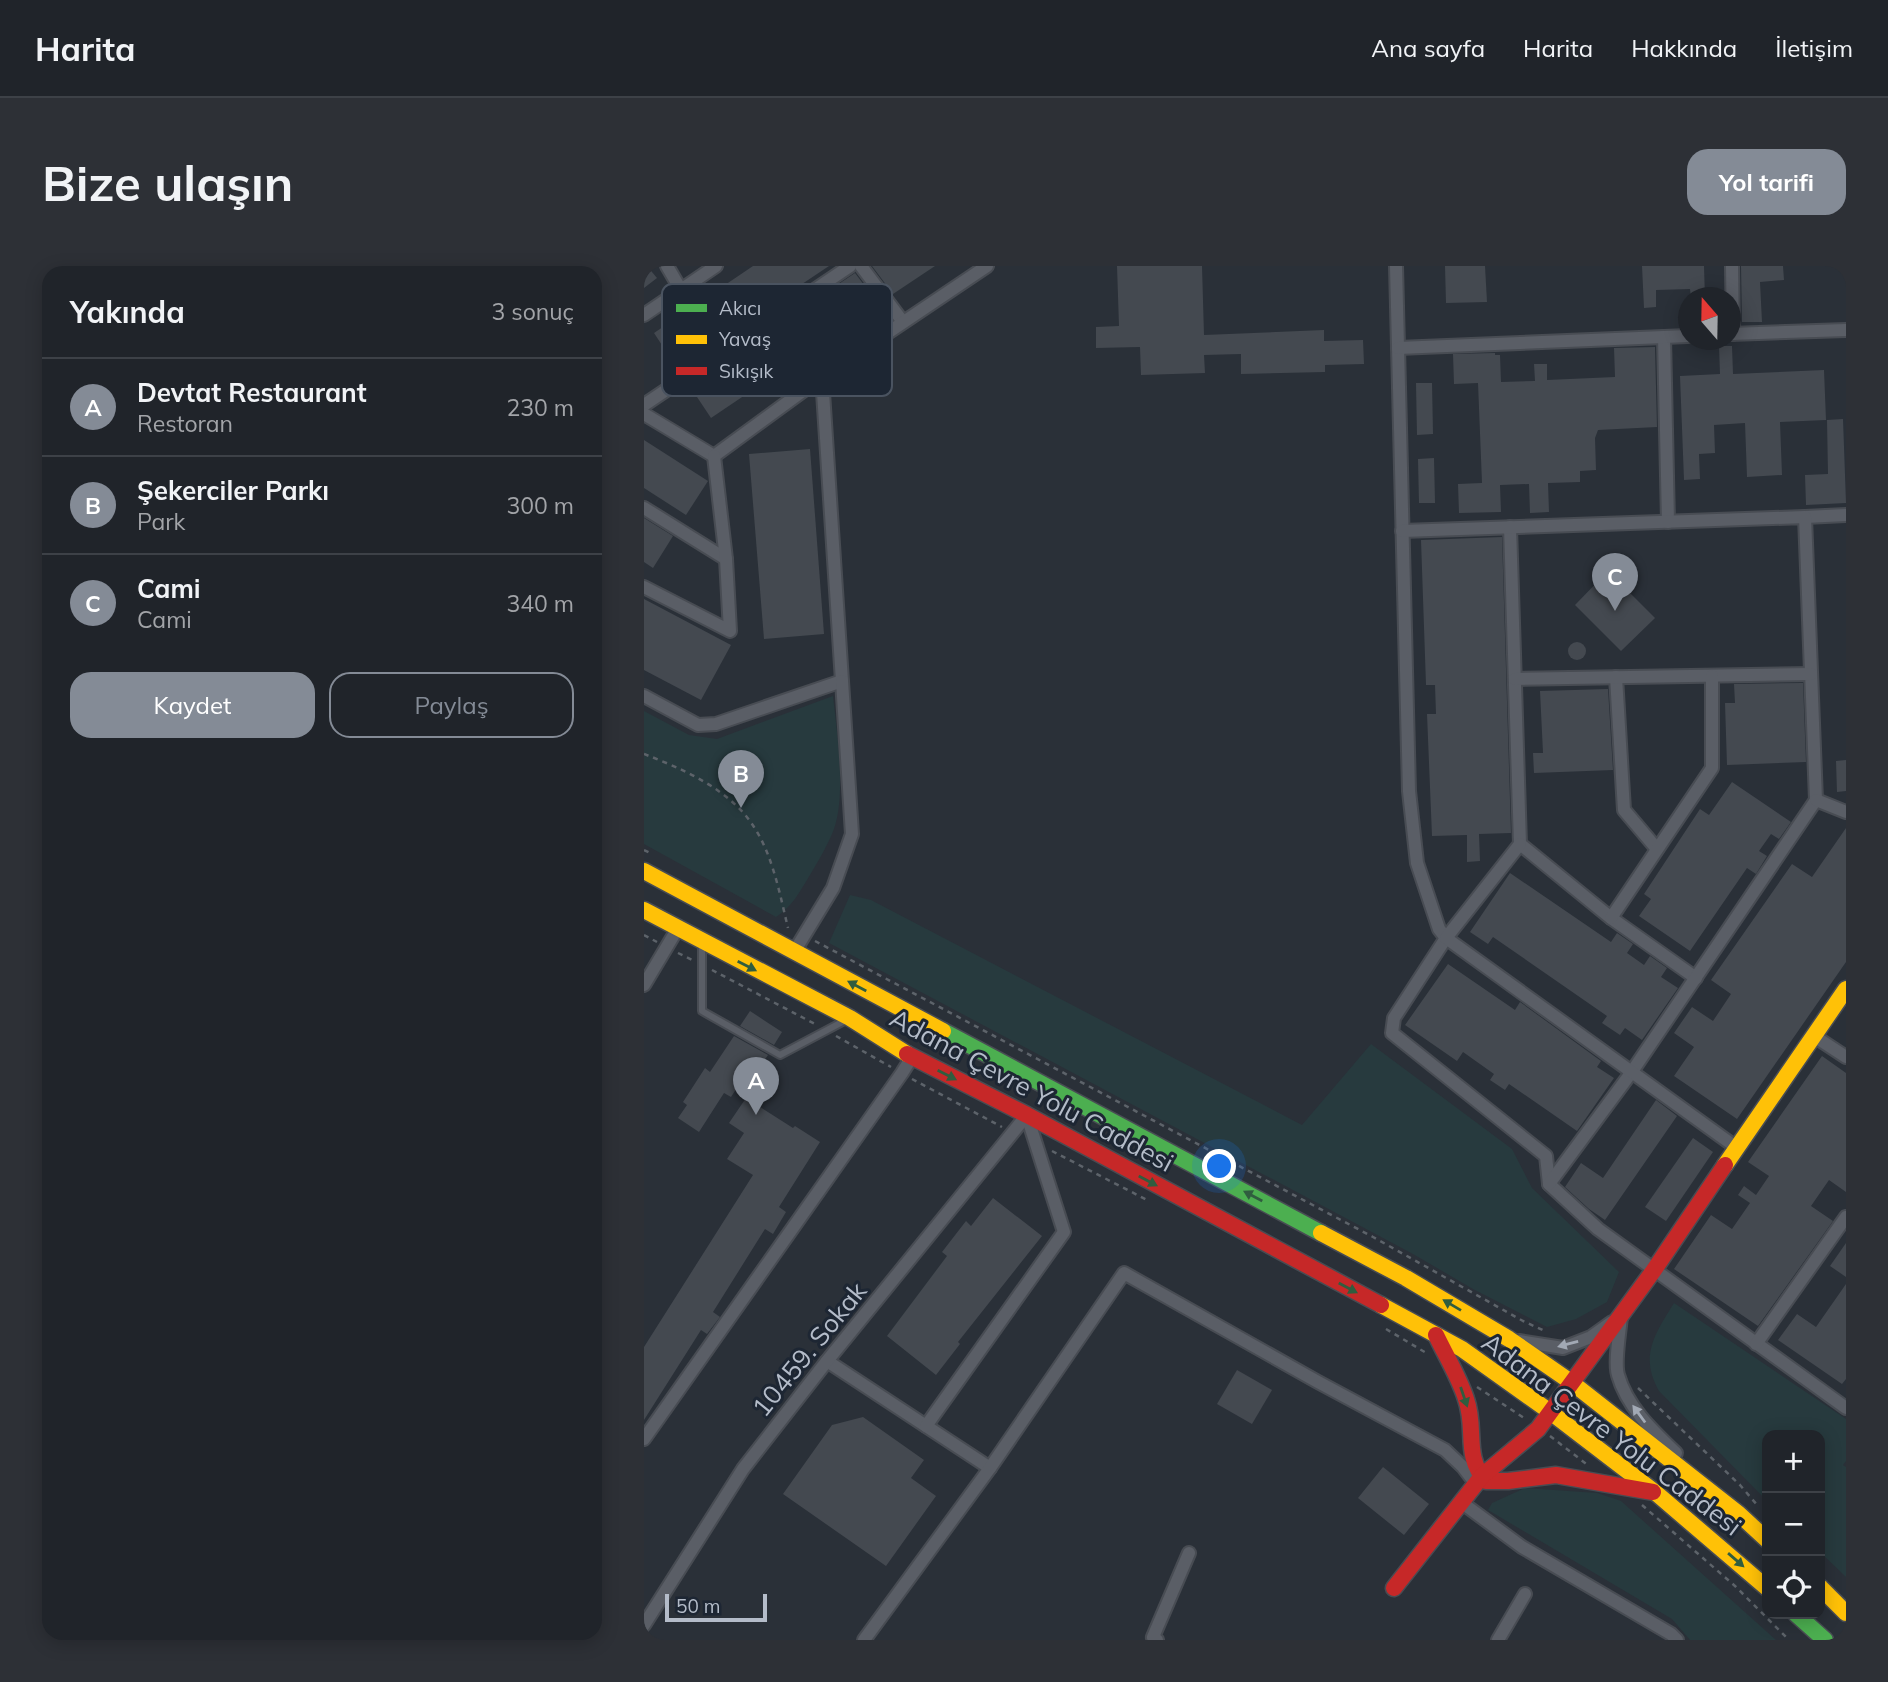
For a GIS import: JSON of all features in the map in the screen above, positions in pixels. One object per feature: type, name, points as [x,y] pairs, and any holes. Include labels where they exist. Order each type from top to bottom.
[{"type":"main road","name":"Adana Çevre Yolu Caddesi","points":[[644,871],[1406,1278],[1509,1339],[1571,1382],[1739,1514],[1762,1535]]},
{"type":"main road","name":"Adana Çevre Yolu Caddesi","points":[[644,910],[702,943],[850,1018],[912,1057],[1027,1115],[1462,1349],[1656,1493],[1762,1584]]},
{"type":"main road","points":[[1394,1588],[1479,1480],[1538,1429],[1654,1270],[1846,989]]},
{"type":"main road","points":[[1436,1335],[1467,1399],[1473,1432],[1472,1454],[1479,1480]]},
{"type":"main road","points":[[1479,1480],[1508,1481],[1556,1475],[1656,1493]]},
{"type":"main road","points":[[1825,1592],[1846,1613]]},
{"type":"main road","points":[[1802,1619],[1825,1640]]},
{"type":"street","points":[[667,266],[678,284]]},
{"type":"street","points":[[690,284],[716,266]]},
{"type":"street","points":[[823,284],[850,266]]},
{"type":"street","points":[[861,266],[874,284]]},
{"type":"street","points":[[892,329],[987,266]]},
{"type":"street","points":[[1396,266],[1409,790],[1417,863],[1439,929],[1446,938],[1737,1148]]},
{"type":"street","points":[[1732,266],[1732,287]]},
{"type":"street","points":[[644,315],[662,303]]},
{"type":"street","points":[[892,307],[903,322]]},
{"type":"street","points":[[1741,334],[1846,330]]},
{"type":"street","points":[[1398,348],[1678,336]]},
{"type":"street","points":[[1664,337],[1668,522]]},
{"type":"street","points":[[644,405],[662,393]]},
{"type":"street","points":[[714,456],[795,396]]},
{"type":"street","points":[[794,952],[833,888],[852,834],[823,396]]},
{"type":"street","points":[[644,414],[714,456]]},
{"type":"street","points":[[644,587],[730,631],[726,559],[714,456]]},
{"type":"street","points":[[644,508],[726,559]]},
{"type":"street","points":[[1402,531],[1846,515]]},
{"type":"street","points":[[1549,1184],[1632,1073],[1816,800],[1805,517]]},
{"type":"street","points":[[1510,527],[1520,844],[1446,938],[1394,1018],[1392,1033],[1546,1156],[1549,1184],[1598,1229],[1846,1408]]},
{"type":"street","points":[[1515,679],[1811,674]]},
{"type":"street","points":[[1611,918],[1712,768],[1712,676]]},
{"type":"street","points":[[1616,677],[1624,810],[1657,849]]},
{"type":"street","points":[[644,696],[698,724],[716,724],[842,681]]},
{"type":"street","points":[[1816,800],[1846,812]]},
{"type":"street","points":[[1520,844],[1611,918],[1696,978]]},
{"type":"street","points":[[644,985],[678,928]]},
{"type":"street","points":[[1814,1036],[1846,1057]]},
{"type":"street","points":[[644,1439],[912,1057]]},
{"type":"street","points":[[926,1426],[1065,1232],[1027,1115]]},
{"type":"street","name":"10459. Sokak","points":[[644,1625],[743,1469],[1027,1115]]},
{"type":"street","points":[[1756,1344],[1846,1217]]},
{"type":"street","points":[[864,1640],[990,1468],[1124,1273],[1445,1450],[1479,1480]]},
{"type":"street","points":[[1509,1339],[1563,1349],[1591,1337],[1621,1316]]},
{"type":"street","points":[[1621,1316],[1617,1374],[1630,1401],[1648,1426],[1739,1514]]},
{"type":"street","points":[[827,1362],[990,1468]]},
{"type":"street","points":[[1461,1502],[1522,1547],[1677,1640]]},
{"type":"street","points":[[1157,1640],[1153,1637],[1189,1553]]},
{"type":"street","points":[[1498,1640],[1525,1594]]},
{"type":"lane","points":[[702,943],[702,1011],[780,1055],[850,1018]]},
{"type":"path","points":[[644,754],[701,779],[739,807],[761,838],[780,892],[788,928]]},
{"type":"path","points":[[644,935],[1013,1133]]},
{"type":"path","points":[[1036,1143],[1153,1204]]},
{"type":"path","points":[[1380,1326],[1433,1357]]},
{"type":"path","points":[[1475,1385],[1616,1486]]},
{"type":"path","points":[[1641,1505],[1735,1586],[1789,1640]]},
{"type":"green space","points":[[833,696],[840,777],[836,822],[811,874],[782,913],[776,917],[644,844],[644,711],[689,735],[717,739]]},
{"type":"green space","points":[[850,895],[871,900],[1302,1125],[1371,1044],[1512,1149],[1532,1188],[1619,1272],[1607,1302],[1576,1319],[1547,1327],[829,943]]},
{"type":"green space","points":[[1674,1303],[1846,1419],[1846,1461],[1843,1465],[1846,1467],[1846,1577],[1825,1557],[1825,1430],[1762,1430],[1762,1496],[1659,1391],[1650,1367],[1650,1356],[1661,1325]]},
{"type":"green space","points":[[1525,1488],[1597,1493],[1621,1501],[1776,1640],[1690,1640],[1672,1619],[1488,1510],[1492,1503]]},
{"type":"building","points":[[644,266],[657,278],[644,288]]},
{"type":"building","points":[[753,266],[829,266],[802,284],[726,284]]},
{"type":"building","points":[[872,266],[935,266],[893,294],[892,284],[886,284]]},
{"type":"building","points":[[1117,266],[1202,266],[1204,335],[1324,330],[1324,341],[1363,340],[1364,364],[1325,365],[1325,372],[1241,374],[1241,354],[1204,355],[1205,373],[1141,375],[1140,347],[1096,348],[1096,327],[1119,326]]},
{"type":"building","points":[[1445,266],[1485,266],[1487,302],[1446,303]]},
{"type":"building","points":[[1642,266],[1704,266],[1705,287],[1656,290],[1656,307],[1644,308]]},
{"type":"building","points":[[1741,266],[1783,266],[1784,280],[1760,282],[1762,322],[1742,322]]},
{"type":"building","points":[[855,273],[863,284],[839,284]]},
{"type":"building","points":[[662,328],[662,345],[654,333]]},
{"type":"building","points":[[1655,347],[1657,427],[1598,430],[1595,438],[1596,470],[1580,471],[1580,482],[1548,483],[1549,512],[1530,513],[1529,484],[1500,485],[1501,512],[1459,513],[1458,484],[1482,483],[1478,383],[1454,384],[1453,354],[1495,353],[1500,355],[1501,382],[1535,381],[1534,364],[1547,364],[1547,380],[1615,377],[1614,348]]},
{"type":"building","points":[[1719,350],[1732,350],[1733,374],[1824,370],[1826,420],[1780,422],[1782,475],[1747,477],[1745,423],[1714,425],[1715,453],[1699,454],[1700,479],[1684,480],[1680,376],[1720,374]]},
{"type":"building","points":[[1416,383],[1432,383],[1433,434],[1417,435]]},
{"type":"building","points":[[696,396],[744,396],[711,418]]},
{"type":"building","points":[[1843,419],[1846,503],[1806,505],[1805,475],[1828,474],[1827,420]]},
{"type":"building","points":[[644,440],[708,481],[686,515],[644,488]]},
{"type":"building","points":[[810,449],[824,634],[764,639],[749,454]]},
{"type":"building","points":[[1434,458],[1435,503],[1419,503],[1418,459]]},
{"type":"building","points":[[644,518],[673,536],[653,568],[644,562]]},
{"type":"building","points":[[1502,537],[1511,833],[1479,834],[1480,861],[1467,862],[1467,835],[1432,836],[1427,714],[1436,714],[1435,685],[1426,685],[1421,540]]},
{"type":"building","points":[[1608,571],[1655,618],[1621,651],[1575,605]]},
{"type":"building","points":[[644,599],[731,645],[701,700],[644,670]]},
{"type":"building","points":[[1573,642],[1581,642],[1586,651],[1584,658],[1573,660],[1568,655],[1568,647]]},
{"type":"building","points":[[1803,683],[1806,762],[1727,765],[1725,703],[1735,703],[1734,684]]},
{"type":"building","points":[[1608,689],[1613,770],[1534,773],[1533,753],[1543,753],[1540,691]]},
{"type":"building","points":[[1846,760],[1846,791],[1837,792],[1836,761]]},
{"type":"building","points":[[1732,782],[1791,822],[1779,839],[1771,834],[1759,851],[1767,856],[1756,874],[1747,868],[1690,951],[1639,916],[1651,899],[1644,894],[1700,809],[1709,815]]},
{"type":"building","points":[[1846,828],[1846,962],[1737,1119],[1674,1076],[1694,1047],[1674,1033],[1692,1007],[1713,1021],[1731,994],[1711,980],[1792,864],[1812,877]]},
{"type":"building","points":[[1510,873],[1611,942],[1617,933],[1633,944],[1627,953],[1644,965],[1650,956],[1667,968],[1661,977],[1678,988],[1642,1040],[1625,1028],[1620,1035],[1602,1023],[1607,1016],[1493,937],[1488,944],[1470,932]]},
{"type":"building","points":[[1448,964],[1515,1010],[1520,1002],[1601,1061],[1597,1067],[1614,1078],[1577,1131],[1509,1084],[1505,1090],[1490,1080],[1494,1074],[1463,1052],[1457,1061],[1405,1025]]},
{"type":"building","points":[[750,1011],[782,1032],[774,1045],[740,1026]]},
{"type":"building","points":[[734,1036],[768,1055],[752,1078],[746,1074],[731,1097],[724,1093],[699,1132],[678,1118],[687,1105],[683,1102],[705,1068],[710,1072]]},
{"type":"building","points":[[1822,1056],[1846,1073],[1846,1192],[1829,1180],[1811,1206],[1833,1221],[1758,1326],[1674,1269],[1711,1215],[1732,1229],[1750,1203],[1738,1195],[1744,1186],[1756,1195],[1769,1176],[1748,1162]]},
{"type":"building","points":[[746,1098],[820,1142],[779,1207],[786,1212],[773,1234],[765,1229],[713,1312],[720,1317],[707,1334],[701,1330],[644,1420],[644,1347],[753,1175],[727,1159],[744,1133],[729,1123]]},
{"type":"building","points":[[1656,1100],[1677,1116],[1605,1220],[1565,1187],[1581,1163],[1603,1178]]},
{"type":"building","points":[[1693,1138],[1713,1152],[1666,1221],[1645,1207]]},
{"type":"building","points":[[993,1198],[1042,1236],[958,1342],[960,1344],[936,1375],[887,1336],[947,1256],[942,1252],[966,1221],[971,1226]]},
{"type":"building","points":[[1846,1243],[1846,1277],[1830,1266]]},
{"type":"building","points":[[1846,1284],[1846,1379],[1842,1384],[1778,1340],[1797,1314],[1816,1327]]},
{"type":"building","points":[[1237,1370],[1272,1390],[1252,1424],[1217,1404]]},
{"type":"building","points":[[863,1417],[924,1460],[911,1478],[936,1496],[886,1566],[783,1494],[832,1425]]},
{"type":"building","points":[[1383,1467],[1429,1504],[1404,1535],[1358,1498]]},
{"type":"traffic: fast","points":[[943,1031],[1321,1233]]},
{"type":"traffic: fast","points":[[1802,1619],[1825,1640]]},
{"type":"traffic: slow","points":[[644,871],[943,1031]]},
{"type":"traffic: slow","points":[[644,910],[850,1018],[907,1054]]},
{"type":"traffic: slow","points":[[1725,1165],[1846,989]]},
{"type":"traffic: slow","points":[[1321,1233],[1406,1278],[1509,1339],[1571,1382],[1739,1514],[1762,1535]]},
{"type":"traffic: slow","points":[[1381,1305],[1462,1349],[1549,1411],[1656,1493],[1762,1584]]},
{"type":"traffic: slow","points":[[1825,1592],[1846,1613]]},
{"type":"traffic: jam","points":[[907,1054],[1027,1115],[1381,1305]]},
{"type":"traffic: jam","points":[[1394,1588],[1482,1476],[1538,1429],[1654,1270],[1725,1165]]},
{"type":"traffic: jam","points":[[1436,1335],[1466,1399],[1471,1421],[1472,1452],[1479,1472],[1486,1481],[1556,1475],[1653,1492]]},
{"type":"place","name":"Cami","points":[[1615,611]]},
{"type":"place","name":"Şekerciler Parkı","points":[[741,808]]},
{"type":"place","name":"Devtat Restaurant","points":[[756,1115]]}]
